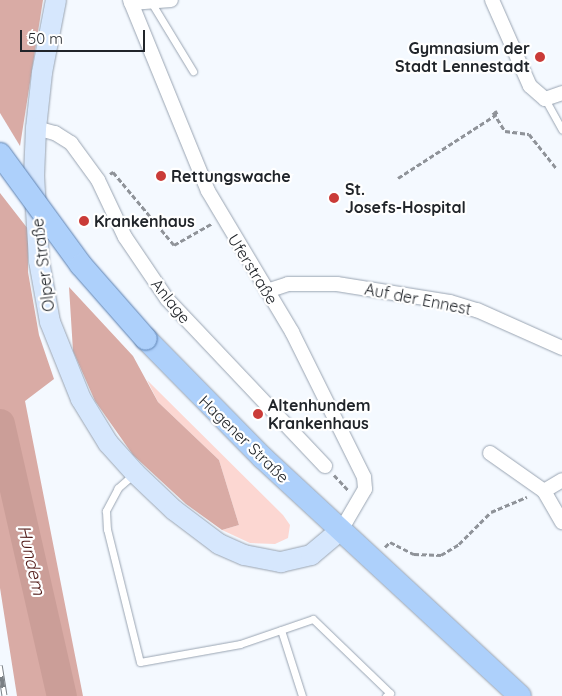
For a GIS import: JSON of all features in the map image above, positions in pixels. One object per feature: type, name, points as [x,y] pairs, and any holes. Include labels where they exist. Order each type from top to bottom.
[{"type":"main road","name":"Olper Straße","points":[[56,0],[42,72],[36,128],[34,176],[39,260],[50,322],[68,372],[93,422],[135,473],[196,528],[219,544],[258,559],[281,562],[311,555],[342,530]]},
{"type":"main road","name":"Hagener Straße","points":[[0,154],[81,264],[146,339],[208,405],[520,696]]},
{"type":"street","points":[[131,1],[171,0]]},
{"type":"street","points":[[492,0],[530,86],[545,99],[562,93]]},
{"type":"street","name":"Uferstraße","points":[[131,1],[222,218],[292,332],[364,477],[365,489],[360,502],[342,530]]},
{"type":"street","name":"Anlage","points":[[36,128],[54,133],[71,143],[98,180],[125,237],[166,299],[325,466]]},
{"type":"street","name":"Auf der Ennest","points":[[267,291],[288,284],[337,284],[450,302],[476,310],[562,348]]},
{"type":"street","points":[[490,453],[544,491],[562,522]]},
{"type":"street","points":[[544,491],[562,480]]},
{"type":"lane","points":[[151,2],[193,71]]},
{"type":"lane","points":[[545,99],[562,130]]},
{"type":"lane","points":[[135,473],[118,488],[106,511],[107,529],[140,662],[240,644],[313,619],[390,693],[386,696]]},
{"type":"lane","points":[[280,630],[302,696]]},
{"type":"path","points":[[398,178],[497,114],[494,111],[505,130],[529,134],[556,168]]},
{"type":"path","points":[[113,172],[174,245],[222,218]]},
{"type":"path","points":[[325,466],[360,502]]},
{"type":"path","points":[[372,558],[390,542],[414,554],[441,555],[460,544],[491,512],[544,491]]},
{"type":"shaded area","points":[[0,0],[43,0],[20,146],[0,113]]},
{"type":"shaded area","points":[[0,193],[28,229],[28,272],[39,335],[54,379],[25,401],[83,696],[17,696],[0,588]]},
{"type":"shaded area","points":[[69,287],[133,356],[158,402],[219,460],[239,525],[222,530],[186,504],[133,455],[95,401],[73,351]]},
{"type":"shaded area","points":[[147,380],[283,515],[290,525],[288,538],[275,544],[250,543],[222,530],[239,525],[219,460],[158,402]]},
{"type":"waterway","name":"Hundem","points":[[0,424],[62,696]]},
{"type":"railway","points":[[0,666],[5,696]]},
{"type":"place","name":"Gymnasium der Stadt Lennestadt","points":[[540,57]]},
{"type":"place","name":"Rettungswache","points":[[161,176]]},
{"type":"place","name":"St. Josefs-Hospital","points":[[334,198]]},
{"type":"place","name":"Krankenhaus","points":[[84,221]]},
{"type":"place","name":"Altenhundem Krankenhaus","points":[[258,414]]}]
